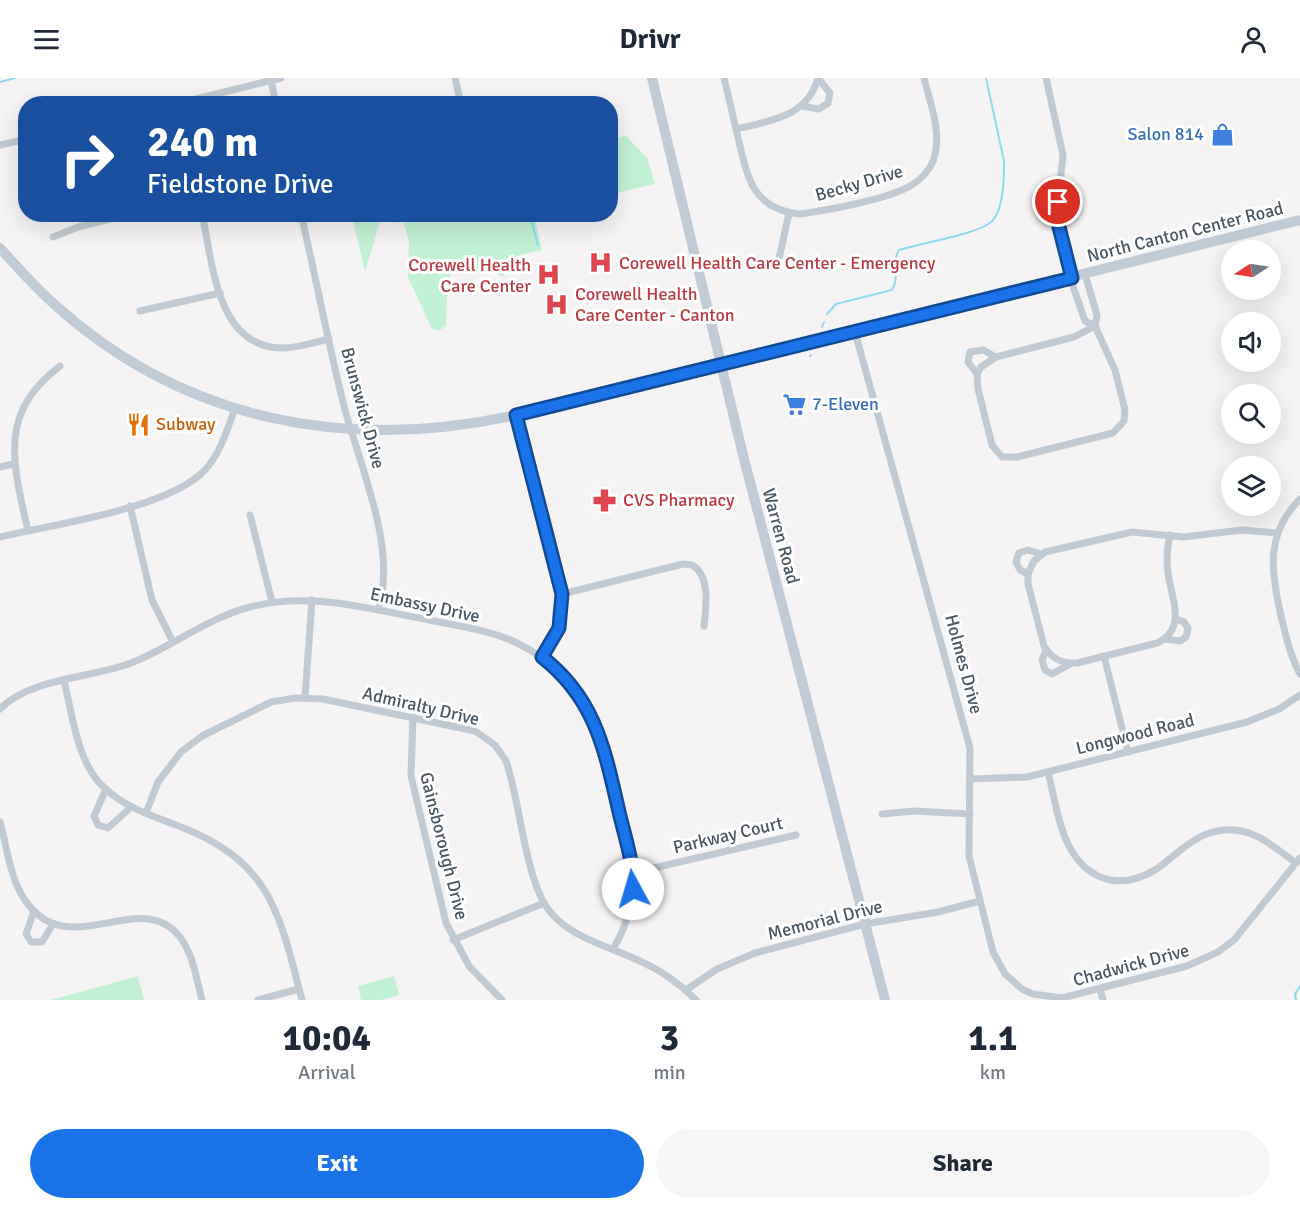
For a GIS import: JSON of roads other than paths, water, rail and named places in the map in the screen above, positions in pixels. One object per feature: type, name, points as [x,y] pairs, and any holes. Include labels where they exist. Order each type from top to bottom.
[{"type":"main road","name":"Warren Road","points":[[652,78],[721,365],[885,1000]]},
{"type":"main road","name":"North Canton Center Road","points":[[0,248],[54,304],[100,340],[156,375],[235,408],[290,422],[353,430],[431,430],[516,415],[1300,220]]},
{"type":"street","points":[[206,96],[280,78]]},
{"type":"street","points":[[455,78],[459,96]]},
{"type":"street","points":[[724,78],[753,187],[768,204],[789,213],[777,268]]},
{"type":"street","points":[[736,129],[784,117],[801,106],[812,93],[818,78],[830,93],[828,103],[819,109],[801,106]]},
{"type":"street","name":"Becky Drive","points":[[789,213],[812,213],[898,192],[917,181],[930,166],[935,155],[937,139],[924,78]]},
{"type":"street","points":[[996,357],[983,350],[970,352],[968,362],[977,374],[992,445],[1002,457],[1017,457],[1113,433],[1123,425],[1125,410],[1110,355],[1095,326],[1085,321],[1071,278],[1058,222],[1063,155],[1046,78]]},
{"type":"street","points":[[271,80],[274,96]]},
{"type":"street","points":[[0,145],[18,141]]},
{"type":"street","points":[[53,237],[98,222]]},
{"type":"street","points":[[204,222],[220,293],[225,310],[233,324],[258,343],[286,348],[329,339]]},
{"type":"street","name":"Brunswick Drive","points":[[303,222],[345,410],[353,430],[384,558],[385,585],[378,610]]},
{"type":"street","points":[[1085,274],[1097,315],[1095,326]]},
{"type":"street","points":[[140,311],[220,293]]},
{"type":"street","points":[[977,374],[986,362],[996,357],[1062,341],[1095,326]]},
{"type":"street","name":"Holmes Drive","points":[[855,332],[970,748],[969,856],[980,901],[999,965],[1013,982],[1031,997]]},
{"type":"street","points":[[28,531],[8,437],[12,414],[16,403],[35,381],[60,366]]},
{"type":"street","points":[[0,537],[130,506],[171,493],[200,475],[219,450],[235,408]]},
{"type":"street","points":[[516,415],[562,594],[559,628],[542,657]]},
{"type":"street","points":[[0,467],[13,464]]},
{"type":"street","points":[[1300,499],[1287,513],[1277,533],[1272,559],[1274,585],[1289,646],[1300,674]]},
{"type":"street","points":[[130,506],[152,600],[173,642]]},
{"type":"street","points":[[250,515],[272,602]]},
{"type":"street","points":[[1028,574],[1020,570],[1016,562],[1019,553],[1028,550],[1041,554],[1125,533],[1193,536],[1242,530],[1277,533]]},
{"type":"street","points":[[1165,639],[1174,628],[1176,619],[1167,565],[1170,535]]},
{"type":"street","points":[[1041,554],[1031,565],[1028,584],[1046,651],[1042,660],[1045,670],[1052,674],[1072,663],[1165,639],[1180,641],[1186,637],[1188,628],[1184,622],[1176,619]]},
{"type":"street","points":[[562,594],[683,564],[692,565],[701,573],[706,599],[704,627]]},
{"type":"street","points":[[305,697],[312,600]]},
{"type":"street","name":"Embassy Drive","points":[[0,709],[18,694],[130,663],[231,613],[272,602],[312,600],[378,610],[492,634],[516,642],[542,657],[575,689],[597,727],[633,873],[630,911],[613,949]]},
{"type":"street","points":[[1046,651],[1060,661],[1072,663]]},
{"type":"street","points":[[1104,656],[1128,752]]},
{"type":"street","points":[[64,681],[83,753],[92,773],[106,789],[131,807],[211,840],[232,854],[253,874],[268,894],[279,916],[302,1000]]},
{"type":"street","name":"Longwood Road","points":[[971,779],[1013,779],[1128,752],[1259,718],[1300,695]]},
{"type":"street","name":"Admiralty Drive","points":[[146,813],[162,774],[191,744],[259,707],[284,699],[305,697],[476,731],[490,740],[501,752],[509,770],[536,884],[543,903],[568,928],[657,969],[696,1000]]},
{"type":"street","name":"Gainsborough Drive","points":[[413,717],[411,776],[442,909],[453,940],[476,975],[502,1000]]},
{"type":"street","points":[[1048,771],[1070,850],[1084,867],[1104,878],[1121,881],[1144,876],[1196,838],[1224,830],[1240,830],[1256,836],[1298,861]]},
{"type":"street","points":[[106,789],[94,816],[98,825],[108,828],[131,807]]},
{"type":"street","points":[[882,814],[914,811],[970,814]]},
{"type":"street","points":[[0,822],[16,883],[34,911],[53,924],[72,929],[138,918],[159,922],[173,931],[183,942],[202,1000]]},
{"type":"street","name":"Parkway Court","points":[[633,873],[796,835]]},
{"type":"street","name":"Chadwick Drive","points":[[1031,997],[1062,998],[1100,989],[1187,966],[1218,952],[1246,928],[1298,861]]},
{"type":"street","name":"Memorial Drive","points":[[686,990],[717,969],[742,957],[865,924],[938,912],[980,901]]},
{"type":"street","points":[[453,940],[543,903]]},
{"type":"street","points":[[34,911],[26,934],[31,942],[42,942],[53,924]]},
{"type":"street","points":[[258,1000],[299,989]]},
{"type":"street","points":[[1100,989],[1103,1000]]},
{"type":"waterway","points":[[0,82],[15,78]]},
{"type":"waterway","points":[[827,314],[836,304],[892,290],[899,250],[964,234],[987,225],[993,220],[1001,200],[1004,161],[986,78]]},
{"type":"waterway","points":[[532,222],[538,246]]},
{"type":"waterway","points":[[822,327],[824,322]]},
{"type":"waterway","points":[[1296,1000],[1295,994],[1300,986]]},
{"type":"place","name":"Salon 814","points":[[1222,134]]},
{"type":"place","name":"Corewell Health Care Center - Emergency","points":[[601,263]]},
{"type":"place","name":"Corewell Health Care Center","points":[[549,275]]},
{"type":"place","name":"Corewell Health Care Center - Canton","points":[[557,304]]},
{"type":"place","name":"7-Eleven","points":[[794,404]]},
{"type":"place","name":"Subway","points":[[138,424]]},
{"type":"place","name":"CVS Pharmacy","points":[[605,500]]}]
